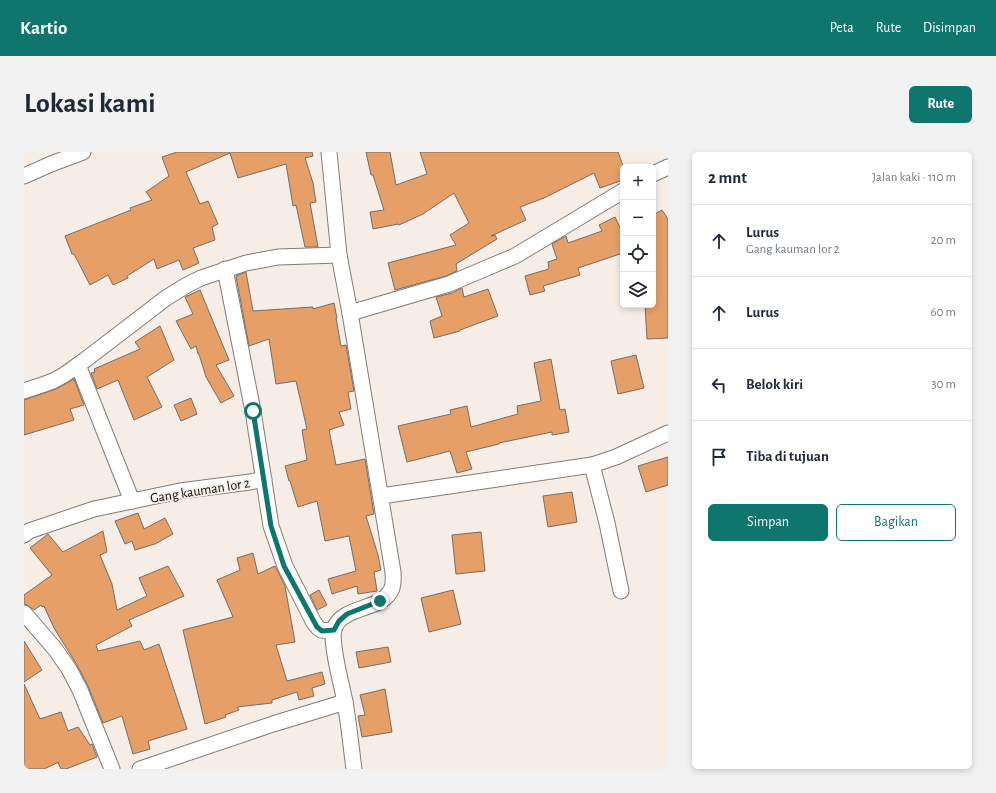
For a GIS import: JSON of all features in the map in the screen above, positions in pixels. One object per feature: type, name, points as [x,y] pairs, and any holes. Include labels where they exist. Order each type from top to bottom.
[{"type":"street","points":[[24,176],[82,152]]},
{"type":"street","points":[[329,152],[339,256],[350,312],[393,572],[393,582],[387,596],[380,601],[347,614],[339,621],[334,630],[334,645],[346,702],[354,769]]},
{"type":"street","points":[[656,173],[668,167]]},
{"type":"street","points":[[350,312],[449,284],[502,261],[530,247],[620,193]]},
{"type":"street","points":[[24,391],[53,381],[78,365],[166,298],[201,278],[246,263],[278,257],[339,256]]},
{"type":"street","name":"Gang kauman lor 2","points":[[24,535],[29,531],[94,510],[132,501],[180,490],[264,479],[253,411],[225,269]]},
{"type":"street","points":[[78,365],[132,501]]},
{"type":"street","points":[[381,496],[592,465],[616,457],[668,433]]},
{"type":"street","points":[[592,465],[607,523],[621,591]]},
{"type":"street","points":[[264,479],[271,526],[284,566],[317,627],[322,631],[334,630]]},
{"type":"street","points":[[24,613],[55,649],[69,669],[80,690],[112,769]]},
{"type":"street","points":[[140,769],[273,724],[346,702]]},
{"type":"building","points":[[177,152],[312,152],[313,156],[305,158],[313,183],[316,202],[310,203],[318,247],[305,247],[296,205],[293,206],[286,164],[238,178],[230,153],[186,172],[200,204],[208,201],[218,224],[212,227],[215,240],[193,248],[199,263],[183,270],[179,260],[157,269],[154,259],[127,276],[128,278],[113,285],[108,275],[90,285],[74,254],[72,254],[65,236],[131,210],[130,208],[152,200],[146,192],[169,176],[162,157]]},
{"type":"building","points":[[366,152],[390,152],[396,185],[427,174],[420,152],[618,152],[622,164],[620,164],[620,181],[600,188],[594,173],[544,198],[520,207],[526,220],[491,236],[495,235],[497,239],[456,264],[457,271],[446,276],[395,290],[388,263],[456,245],[450,235],[469,223],[454,193],[423,214],[399,225],[373,229],[370,212],[384,210],[373,175],[371,175]]},
{"type":"building","points":[[662,210],[668,219],[668,338],[647,339],[645,308],[656,308],[656,213]]},
{"type":"building","points":[[615,217],[620,228],[620,254],[578,268],[580,275],[543,286],[545,291],[530,295],[525,276],[549,269],[548,262],[557,259],[552,244],[566,236],[568,243],[602,231],[599,225]]},
{"type":"building","points":[[246,272],[253,311],[313,307],[313,309],[334,303],[341,346],[346,345],[354,391],[348,392],[351,409],[339,412],[344,425],[329,430],[336,465],[365,459],[374,514],[366,516],[381,570],[374,572],[377,591],[358,594],[357,586],[332,594],[328,579],[356,571],[349,536],[325,541],[317,501],[298,507],[285,466],[307,460],[302,430],[307,429],[296,381],[276,384],[269,339],[249,346],[236,276]]},
{"type":"building","points":[[462,288],[464,297],[488,289],[498,316],[460,331],[434,338],[430,321],[442,316],[436,297],[452,293]]},
{"type":"building","points":[[200,290],[229,360],[216,365],[234,396],[221,403],[206,377],[196,346],[191,349],[176,321],[193,314],[185,297]]},
{"type":"building","points":[[160,326],[174,360],[147,377],[162,407],[134,420],[118,380],[97,389],[91,373],[95,372],[94,369],[140,349],[135,342]]},
{"type":"building","points":[[636,355],[644,388],[618,394],[611,361]]},
{"type":"building","points":[[551,359],[560,410],[565,409],[569,432],[552,435],[552,432],[499,443],[466,452],[472,469],[457,473],[450,451],[407,462],[398,426],[451,414],[450,410],[467,406],[471,427],[518,414],[517,406],[541,401],[534,363]]},
{"type":"building","points":[[74,379],[84,405],[70,409],[74,420],[24,435],[24,400],[56,389]]},
{"type":"building","points":[[191,398],[197,414],[181,421],[174,405]]},
{"type":"building","points":[[668,457],[668,485],[646,492],[638,466]]},
{"type":"building","points":[[572,492],[577,522],[548,527],[543,496]]},
{"type":"building","points":[[138,513],[144,529],[165,518],[173,534],[155,544],[135,550],[132,541],[125,544],[115,521]]},
{"type":"building","points":[[103,531],[107,552],[100,555],[112,584],[117,610],[147,596],[139,578],[168,566],[184,596],[129,620],[132,626],[96,645],[98,651],[140,641],[144,650],[159,644],[187,729],[148,741],[150,749],[133,754],[122,716],[103,723],[88,686],[54,628],[44,606],[42,607],[41,605],[34,610],[24,604],[24,595],[52,575],[30,548],[48,534],[63,552]]},
{"type":"building","points":[[481,532],[485,571],[456,574],[452,535]]},
{"type":"building","points":[[253,553],[258,574],[275,566],[285,586],[295,642],[276,645],[287,681],[322,672],[325,684],[312,688],[314,696],[299,700],[297,692],[272,700],[272,703],[237,707],[239,710],[225,715],[226,717],[205,724],[183,630],[233,617],[217,580],[240,570],[237,558]]},
{"type":"building","points":[[319,590],[327,605],[317,610],[310,595]]},
{"type":"building","points":[[453,590],[461,624],[429,632],[421,598]]},
{"type":"building","points":[[24,641],[42,670],[24,682]]},
{"type":"building","points":[[388,647],[391,662],[359,668],[356,652]]},
{"type":"building","points":[[24,684],[40,719],[61,712],[68,731],[78,727],[90,745],[92,744],[97,757],[66,769],[61,769],[58,763],[59,762],[44,769],[24,769]]},
{"type":"building","points":[[385,689],[392,732],[362,737],[358,716],[365,715],[360,695]]},
{"type":"route","points":[[253,411],[271,526],[284,566],[317,627],[322,631],[334,630],[339,621],[347,614],[380,601]]}]
